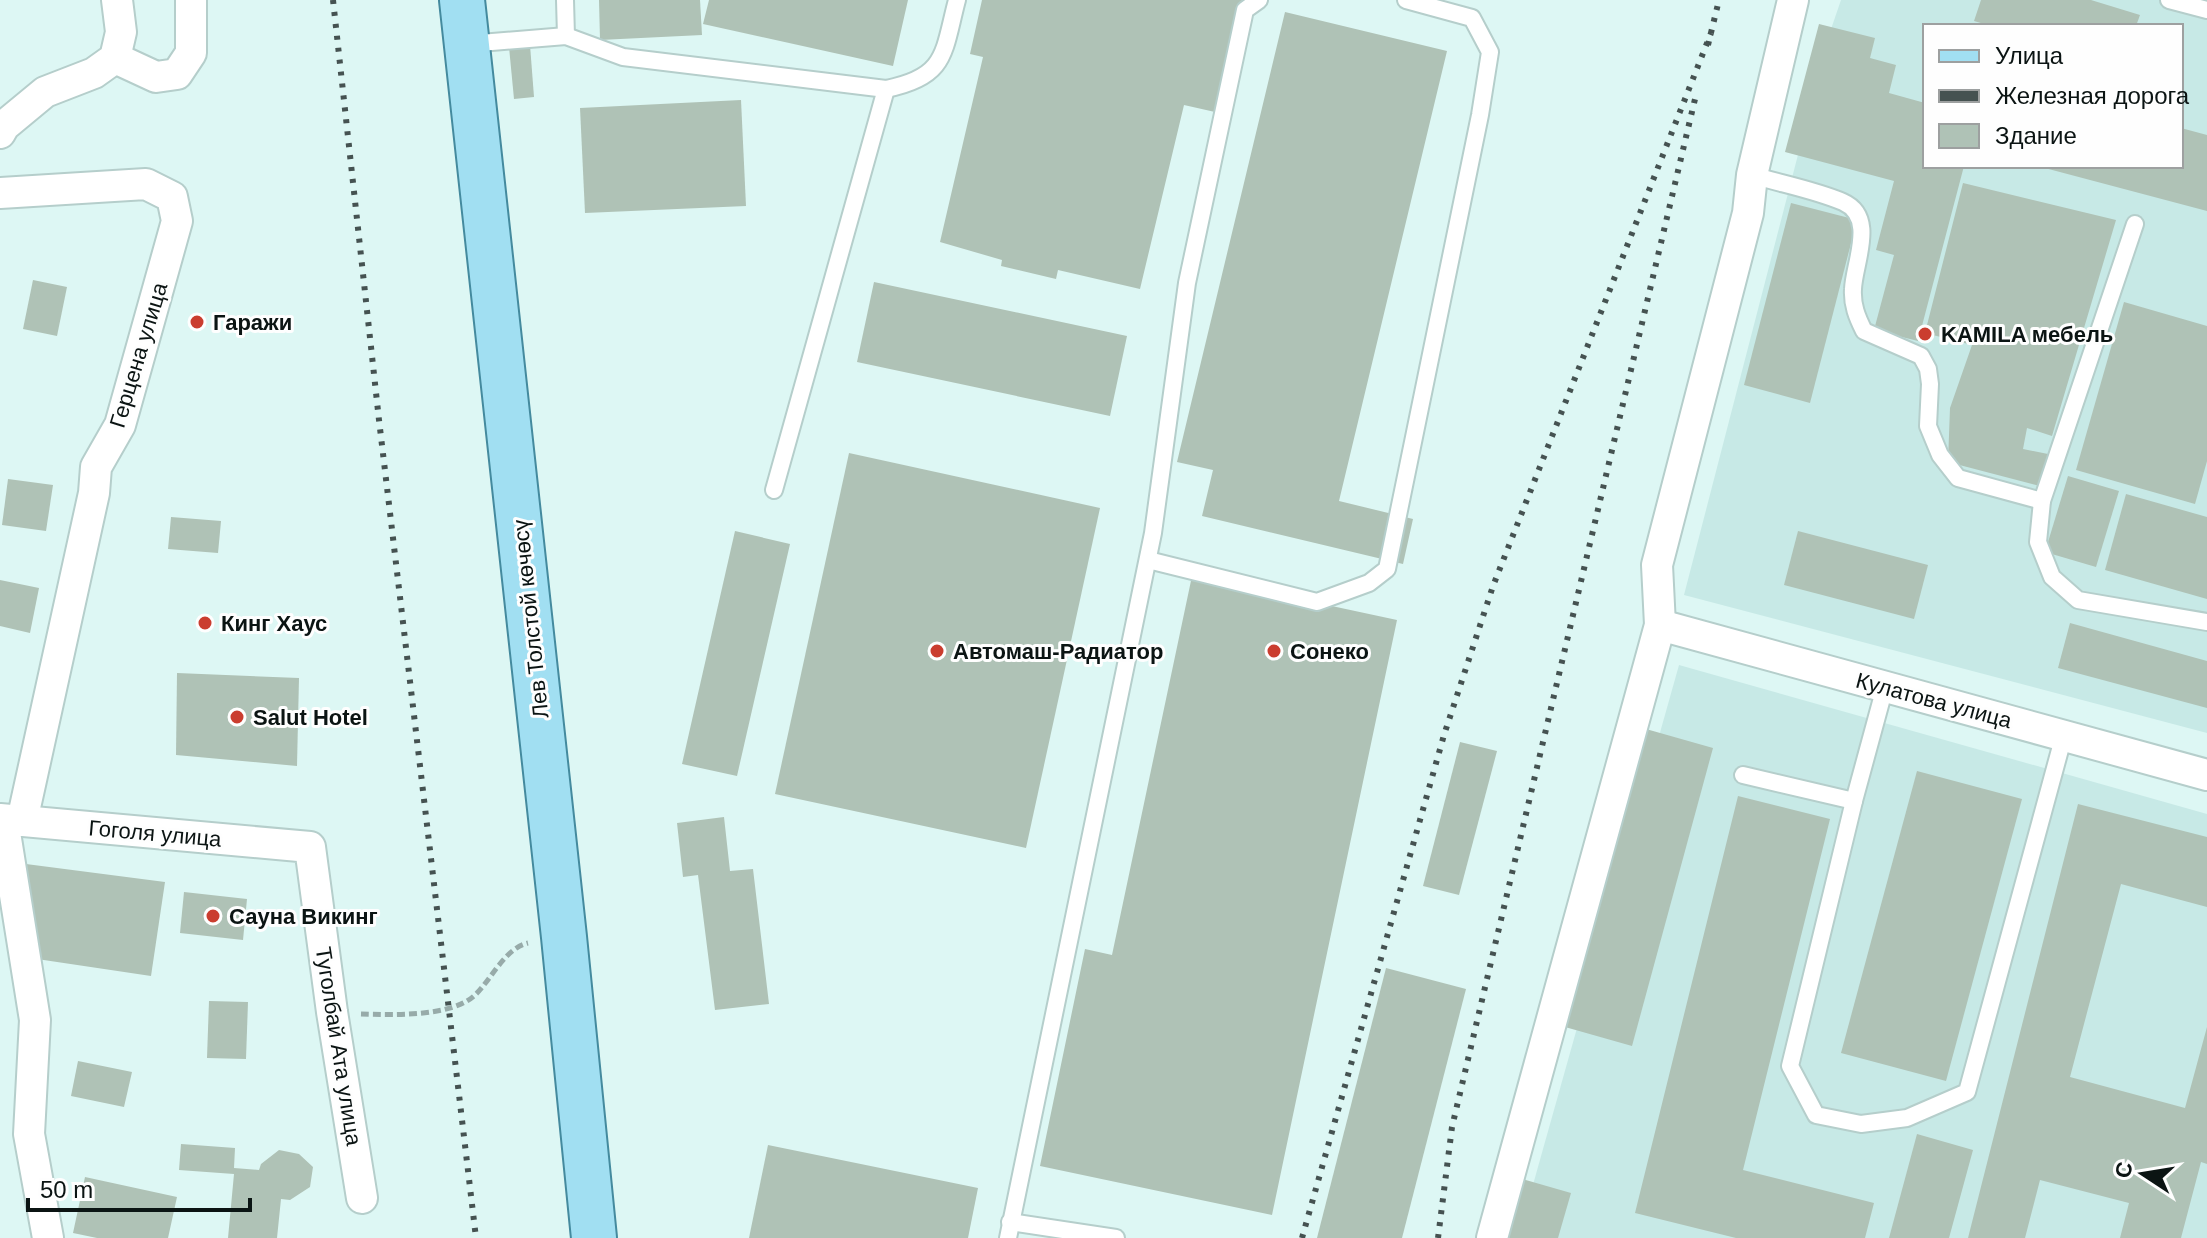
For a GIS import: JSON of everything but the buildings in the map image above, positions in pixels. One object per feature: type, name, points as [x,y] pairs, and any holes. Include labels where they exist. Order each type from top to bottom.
[{"type":"main road","name":"Лев Толстой көчөсү","points":[[462,0],[594,1238]]},
{"type":"street","points":[[0,133],[4,126],[45,92],[94,73],[115,58],[121,32],[117,0]]},
{"type":"street","points":[[115,58],[156,77],[177,74],[191,53],[191,0]]},
{"type":"street","points":[[1492,1238],[1660,625],[1657,565],[1748,213],[1752,175],[1793,0]]},
{"type":"street","name":"Герцена улица","points":[[0,193],[146,184],[172,197],[177,221],[120,425],[96,467],[94,493],[8,820]]},
{"type":"street","name":"Кулатова улица","points":[[1660,625],[2207,775]]},
{"type":"street","points":[[8,820],[35,1020],[29,1134],[48,1238]]},
{"type":"street","name":"Гоголя улица","points":[[8,820],[310,847]]},
{"type":"street","name":"Туголбай Ата улица","points":[[310,847],[332,1012],[362,1198]]},
{"type":"lane","points":[[565,0],[566,36]]},
{"type":"lane","points":[[467,44],[566,36],[623,57],[886,89],[908,85],[940,62],[957,0]]},
{"type":"lane","points":[[1116,1238],[1009,1230],[1148,560],[1187,283],[1245,10],[1259,0]]},
{"type":"lane","points":[[1148,560],[1317,602],[1369,583],[1387,569],[1480,115],[1490,52],[1472,18],[1406,0]]},
{"type":"lane","points":[[2169,0],[2207,10]]},
{"type":"lane","points":[[774,490],[886,89]]},
{"type":"lane","points":[[1752,175],[1847,203],[1860,220],[1862,239],[1853,288],[1854,311],[1864,331],[1921,356],[1928,369],[1928,426],[1940,455],[1958,478],[2042,501]]},
{"type":"lane","points":[[2135,224],[2042,501],[2038,542],[2052,577],[2078,600],[2207,622]]},
{"type":"lane","points":[[1885,687],[1790,1066],[1816,1115],[1861,1124],[1907,1118],[1967,1092],[2064,735]]},
{"type":"lane","points":[[1743,775],[1854,801]]},
{"type":"path","points":[[365,1014],[451,1010],[474,997],[521,945],[564,937]]},
{"type":"shaded area","points":[[1841,0],[2207,0],[2207,733],[1684,595],[1829,35]]},
{"type":"shaded area","points":[[1679,665],[2207,814],[2207,1238],[1518,1238]]},
{"type":"railway","points":[[333,0],[379,420],[476,1238]]},
{"type":"railway","points":[[1708,45],[1719,0]]},
{"type":"railway","points":[[1302,1238],[1444,735],[1493,586],[1711,33]]},
{"type":"railway","points":[[1438,1238],[1452,1127],[1695,99]]},
{"type":"place","name":"Гаражи","points":[[197,322]]},
{"type":"place","name":"KAMILA мебель","points":[[1925,334]]},
{"type":"place","name":"Кинг Хаус","points":[[205,623]]},
{"type":"place","name":"Автомаш-Радиатор","points":[[937,651]]},
{"type":"place","name":"Сонеко","points":[[1274,651]]},
{"type":"place","name":"Salut Hotel","points":[[237,717]]},
{"type":"place","name":"Сауна Викинг","points":[[213,916]]}]
